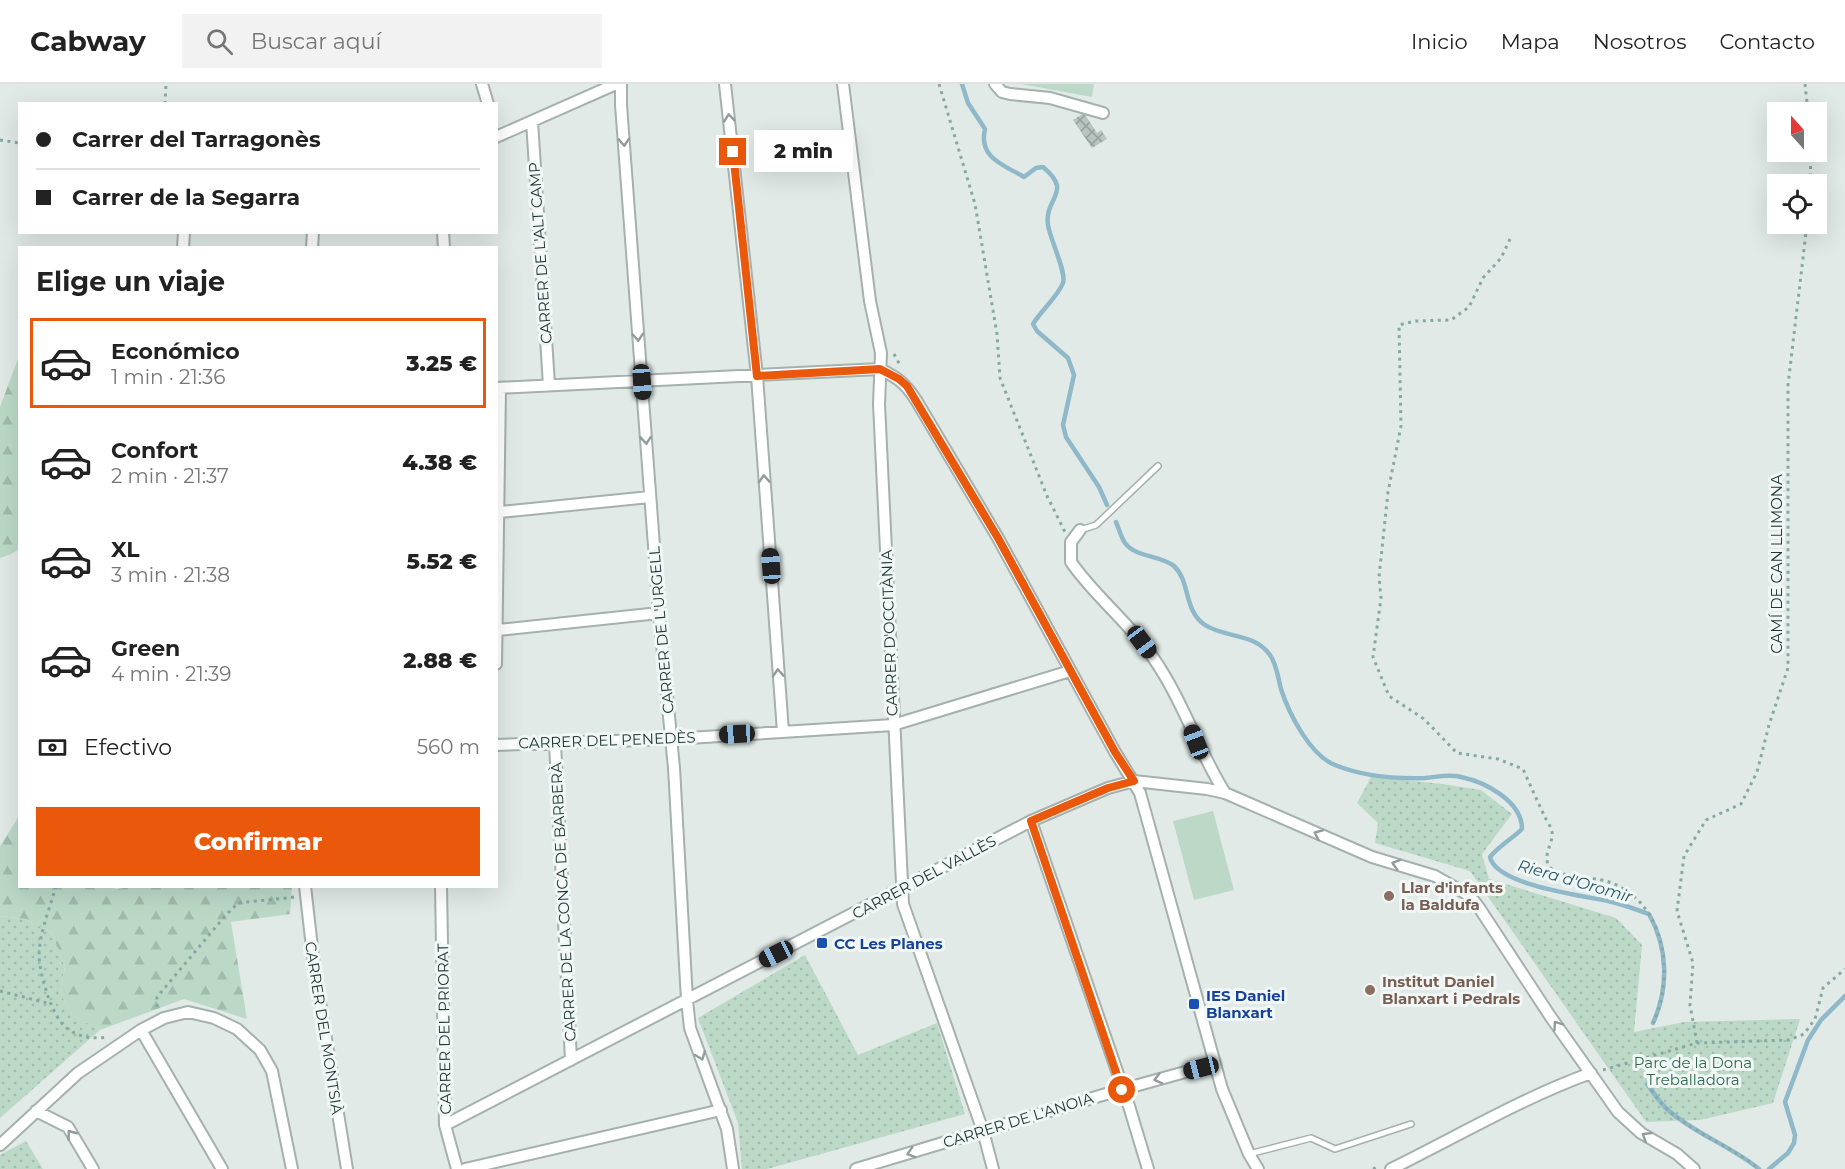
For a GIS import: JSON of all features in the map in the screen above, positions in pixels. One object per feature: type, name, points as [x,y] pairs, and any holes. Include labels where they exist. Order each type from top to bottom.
[{"type":"street","points":[[482,84],[487,102]]},
{"type":"street","points":[[498,135],[616,84]]},
{"type":"street","name":"CARRER DE L'URGELL","points":[[621,84],[659,613],[672,739],[687,1000],[690,1028],[727,1129],[733,1169]]},
{"type":"street","points":[[725,84],[757,376],[783,732]]},
{"type":"street","name":"CARRER D'OCCITÀNIA","points":[[843,84],[870,301],[880,353],[879,404],[901,889],[906,916],[983,1131],[993,1169]]},
{"type":"street","points":[[995,84],[1002,92],[1050,98],[1102,113]]},
{"type":"street","name":"CARRER DE L'ALT CAMP","points":[[532,121],[549,385]]},
{"type":"street","points":[[659,613],[498,630],[500,512],[498,388],[880,369],[899,379],[916,400],[998,538],[1144,802],[1214,1064],[1249,1154],[1258,1169]]},
{"type":"street","points":[[500,512],[650,497]]},
{"type":"street","points":[[1080,530],[1071,542],[1069,552],[1071,562],[1154,659],[1178,698],[1204,759],[1225,793]]},
{"type":"street","name":"CARRER DEL PENEDÈS","points":[[498,745],[672,739],[893,724],[1070,671]]},
{"type":"street","name":"CARRER DE LA CONCA DE BARBERÀ","points":[[555,743],[571,1060]]},
{"type":"street","name":"CARRER DEL VALLÈS","points":[[446,1125],[1031,821],[1108,788],[1134,781],[1225,793],[1371,857],[1435,876],[1474,901],[1550,1016],[1618,1112],[1630,1124],[1677,1154],[1694,1169]]},
{"type":"street","points":[[1031,821],[1148,1169]]},
{"type":"street","name":"CARRER DEL PRIORAT","points":[[441,888],[446,1125],[457,1169]]},
{"type":"street","name":"CARRER DEL MONTSIÀ","points":[[305,892],[315,975],[347,1169]]},
{"type":"street","points":[[0,1145],[78,1073],[141,1030],[160,1020],[188,1012],[214,1018],[237,1029],[260,1050],[272,1071],[292,1169]]},
{"type":"street","points":[[141,1030],[222,1169]]},
{"type":"street","name":"CARRER DE L'ANOIA","points":[[856,1169],[1214,1064]]},
{"type":"street","points":[[1391,1169],[1505,1110],[1591,1073]]},
{"type":"street","points":[[465,1169],[721,1110]]},
{"type":"street","points":[[36,1111],[68,1127],[93,1169]]},
{"type":"lane","points":[[1080,530],[1096,525],[1158,466]]},
{"type":"lane","points":[[1249,1154],[1311,1138],[1335,1149],[1411,1124]]},
{"type":"path","points":[[165,102],[166,84]]},
{"type":"path","points":[[939,84],[975,204],[998,334],[1000,378],[1052,506],[1071,542]]},
{"type":"path","points":[[1805,84],[1807,102]]},
{"type":"path","points":[[0,140],[18,143]]},
{"type":"path","name":"CAMÍ DE CAN LLIMONA","points":[[1697,1043],[1690,1005],[1693,963],[1677,911],[1684,856],[1706,820],[1741,804],[1757,772],[1788,668],[1788,385],[1806,234]]},
{"type":"path","points":[[1510,239],[1501,258],[1483,278],[1469,307],[1451,320],[1415,321],[1398,326],[1401,426],[1388,492],[1378,577],[1381,598],[1372,657],[1389,696],[1424,719],[1457,753],[1498,759],[1523,769],[1552,832],[1546,855],[1548,865],[1556,872],[1606,881],[1630,891],[1649,914],[1658,930],[1664,963],[1663,992],[1660,1008],[1653,1023]]},
{"type":"path","points":[[55,888],[39,951],[42,977],[51,1004],[66,1028],[78,1035],[92,1038],[110,1037],[124,1041]]},
{"type":"path","points":[[160,1020],[157,997],[225,915],[238,903],[305,892]]},
{"type":"path","points":[[1591,1073],[1697,1043],[1789,1040],[1804,1034],[1815,1019],[1823,988],[1845,969]]},
{"type":"path","points":[[0,991],[51,1004]]},
{"type":"path","points":[[1647,1084],[1667,1109],[1689,1125],[1746,1158],[1759,1169]]},
{"type":"green space","points":[[1021,84],[1094,84],[1092,97]]},
{"type":"green space","points":[[18,359],[18,550],[0,558],[0,407]]},
{"type":"green space","name":"Parc de la Dona Treballadora","points":[[1371,777],[1481,790],[1512,814],[1482,854],[1489,879],[1616,918],[1642,945],[1634,1032],[1684,1022],[1800,1019],[1773,1103],[1700,1120],[1646,1122],[1470,871],[1375,843],[1378,823],[1357,803]]},
{"type":"green space","points":[[1213,811],[1234,890],[1194,900],[1173,821]]},
{"type":"green space","points":[[18,818],[18,888],[292,888],[290,914],[231,922],[247,1019],[184,999],[100,1030],[72,1015],[60,992],[65,967],[52,933],[26,919],[0,916],[0,846]]},
{"type":"green space","points":[[0,916],[26,919],[52,933],[65,967],[60,992],[72,1015],[100,1030],[0,1118]]},
{"type":"green space","points":[[805,955],[858,1055],[937,1023],[965,1114],[767,1169],[742,1169],[738,1123],[698,1018]]},
{"type":"green space","points":[[26,1141],[43,1169],[0,1169],[0,1155]]},
{"type":"building","points":[[1084,113],[1097,133],[1101,130],[1107,139],[1092,148],[1073,120]]},
{"type":"waterway","name":"Riera d'Oromir","points":[[962,84],[968,103],[985,129],[985,147],[989,154],[1024,177],[1036,168],[1043,167],[1056,183],[1056,195],[1050,208],[1048,225],[1064,278],[1057,293],[1033,324],[1037,331],[1068,358],[1074,375],[1063,425],[1066,437],[1099,487],[1107,505]]},
{"type":"waterway","name":"Riera d'Oromir","points":[[1116,522],[1124,541],[1130,548],[1169,562],[1174,566],[1183,580],[1193,612],[1205,625],[1248,639],[1264,648],[1276,667],[1281,689],[1295,721],[1309,743],[1326,760],[1345,769],[1379,776],[1414,778],[1452,776],[1481,783],[1509,802],[1516,810],[1522,829],[1490,857],[1496,867],[1507,875],[1542,888],[1613,902],[1649,914],[1660,940],[1664,968],[1662,996],[1653,1023]]},
{"type":"waterway","points":[[1769,1169],[1788,1153],[1794,1143],[1795,1135],[1785,1102],[1808,1040],[1821,1020],[1845,996]]},
{"type":"waterway","name":"Riera d'Oromir","points":[[1647,1084],[1668,1110],[1759,1169]]},
{"type":"place","name":"Llar d'infants la Baldufa","points":[[1389,896]]},
{"type":"place","name":"CC Les Planes","points":[[822,943]]},
{"type":"place","name":"Institut Daniel Blanxart i Pedrals","points":[[1370,990]]},
{"type":"place","name":"IES Daniel Blanxart","points":[[1194,1004]]},
{"type":"route","points":[[733,152],[757,376],[880,369],[907,386],[998,538],[1115,752],[1134,781],[1108,788],[1031,821],[1122,1090]]}]
